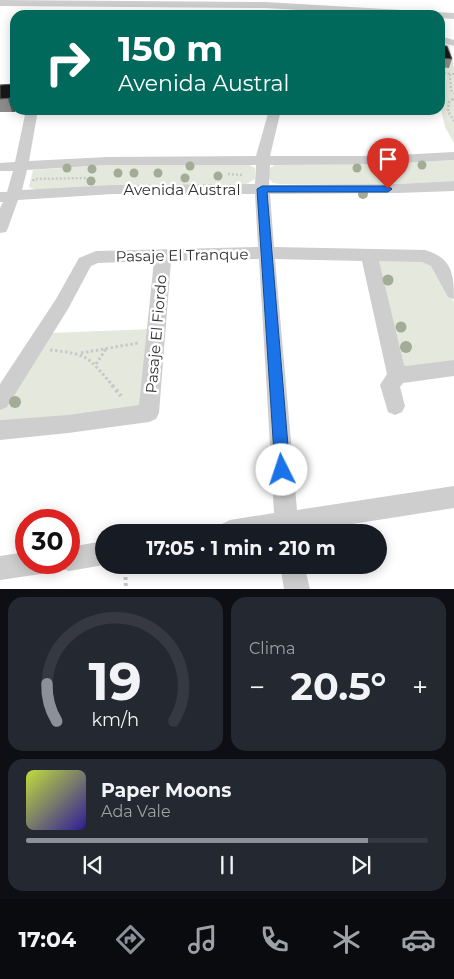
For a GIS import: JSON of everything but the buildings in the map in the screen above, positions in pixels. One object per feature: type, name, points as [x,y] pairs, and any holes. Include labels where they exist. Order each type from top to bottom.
[{"type":"street","points":[[0,3],[44,1],[328,10]]},
{"type":"street","points":[[111,10],[112,3]]},
{"type":"street","points":[[454,43],[452,45],[454,48]]},
{"type":"street","points":[[0,228],[7,196],[22,165],[31,115]]},
{"type":"street","points":[[274,115],[263,152],[262,189],[287,524]]},
{"type":"street","name":"Avenida Austral","points":[[0,167],[107,161],[380,160],[454,156]]},
{"type":"street","name":"Avenida Austral","points":[[7,196],[116,190],[388,189],[454,186]]},
{"type":"street","name":"Pasaje El Tranque","points":[[0,401],[62,304],[85,262],[90,258],[103,256],[268,254],[416,255],[431,251],[454,292]]},
{"type":"street","points":[[369,255],[393,366],[399,373],[409,374],[454,368]]},
{"type":"street","name":"Pasaje El Fiordo","points":[[0,430],[68,424],[149,413],[162,256]]},
{"type":"street","points":[[395,406],[390,385],[399,373]]},
{"type":"street","points":[[309,524],[454,497]]},
{"type":"street","points":[[80,557],[95,555]]},
{"type":"street","points":[[0,568],[15,566]]},
{"type":"street","points":[[294,574],[297,589]]},
{"type":"path","points":[[452,74],[451,90],[454,94]]},
{"type":"path","points":[[454,98],[449,102],[448,111],[454,121]]},
{"type":"path","points":[[34,179],[67,177]]},
{"type":"path","points":[[77,353],[156,339]]},
{"type":"path","points":[[35,347],[85,355],[96,365],[121,396]]},
{"type":"path","points":[[96,365],[106,349]]},
{"type":"path","points":[[125,574],[126,589]]},
{"type":"shaded area","points":[[445,43],[449,45],[454,66],[454,143],[445,127],[442,115],[445,115]]},
{"type":"shaded area","points":[[454,160],[454,181],[381,185],[279,184],[273,183],[268,178],[270,168],[276,164],[391,163]]},
{"type":"shaded area","points":[[248,164],[255,168],[255,179],[246,184],[36,190],[29,187],[33,170],[105,165]]},
{"type":"shaded area","points":[[414,258],[436,268],[454,302],[454,363],[416,369],[401,365],[377,261]]},
{"type":"shaded area","points":[[152,329],[145,407],[109,413],[0,420],[0,410],[50,333]]},
{"type":"route","points":[[282,470],[262,189],[388,189]]}]
